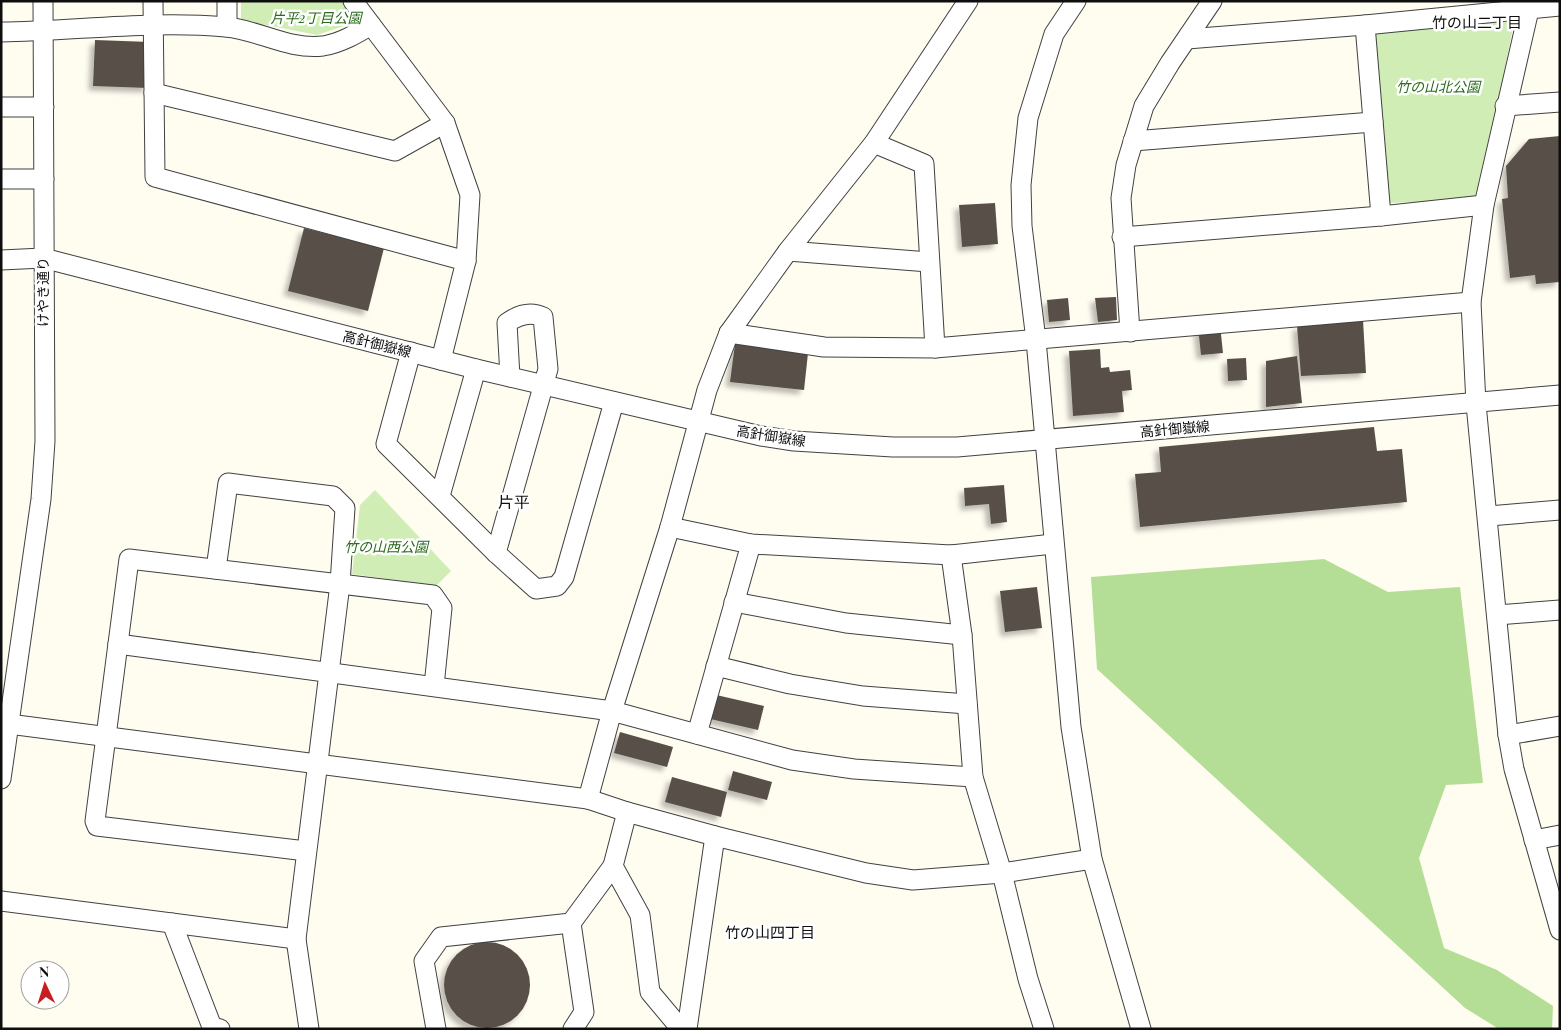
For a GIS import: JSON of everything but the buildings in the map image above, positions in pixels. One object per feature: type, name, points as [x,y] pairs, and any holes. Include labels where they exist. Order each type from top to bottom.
[{"type":"street","name":"けやき通り","points":[[1,779],[5,724],[41,499],[45,441],[43,1]]},
{"type":"street","points":[[153,1],[155,176],[466,261]]},
{"type":"street","points":[[227,1],[228,27]]},
{"type":"street","points":[[353,1],[445,123],[470,195],[466,261],[442,360]]},
{"type":"street","points":[[588,799],[612,711],[670,527],[707,390],[729,333],[788,251],[874,144],[968,1]]},
{"type":"street","points":[[1076,1],[1054,34],[1028,118],[1021,185],[1022,226],[1036,340],[1043,438],[1071,727],[1092,859],[1141,1029]]},
{"type":"street","points":[[1130,332],[1120,198],[1126,166],[1144,106],[1170,63],[1212,1]]},
{"type":"street","points":[[1187,39],[1365,26],[1529,5],[1560,6]]},
{"type":"street","points":[[1529,5],[1484,205],[1471,302],[1476,404],[1489,516],[1508,735],[1514,769],[1560,930]]},
{"type":"street","points":[[1,32],[154,26],[228,27],[293,46],[324,46],[345,40],[371,25]]},
{"type":"street","points":[[1365,26],[1382,216]]},
{"type":"street","points":[[154,93],[395,151],[445,123]]},
{"type":"street","points":[[1506,106],[1560,102]]},
{"type":"street","points":[[1,107],[44,107]]},
{"type":"street","points":[[1133,141],[1373,122]]},
{"type":"street","points":[[874,144],[924,164],[935,348]]},
{"type":"street","points":[[1,179],[44,179]]},
{"type":"street","points":[[1122,237],[1382,216],[1484,205]]},
{"type":"street","points":[[788,251],[929,262]]},
{"type":"street","name":"高針御嶽線","points":[[1,260],[43,258],[476,369],[699,423],[794,441],[893,448],[957,447],[1043,438],[1476,404],[1560,395]]},
{"type":"street","points":[[729,333],[824,347],[935,348],[1471,302]]},
{"type":"street","points":[[496,553],[548,369],[543,316],[536,314],[518,315],[507,323],[510,376]]},
{"type":"street","points":[[410,352],[386,444],[496,553],[536,589],[557,586],[564,577],[614,402]]},
{"type":"street","points":[[440,496],[476,369]]},
{"type":"street","points":[[216,568],[228,483],[333,496],[344,508],[340,584],[296,939],[309,1029]]},
{"type":"street","points":[[1489,516],[1560,510]]},
{"type":"street","points":[[670,527],[751,544],[951,555],[1053,544]]},
{"type":"street","points":[[697,734],[751,544]]},
{"type":"street","points":[[951,555],[962,635],[974,778],[1002,873],[1028,978],[1044,1029]]},
{"type":"street","points":[[306,852],[97,826],[95,821],[129,558],[433,594],[442,608],[434,686]]},
{"type":"street","points":[[734,602],[846,623],[962,635]]},
{"type":"street","points":[[1497,615],[1560,610]]},
{"type":"street","points":[[118,644],[612,711],[792,760],[854,769],[974,778]]},
{"type":"street","points":[[716,666],[790,684],[854,695],[967,704]]},
{"type":"street","points":[[5,724],[588,799],[626,812],[715,836],[866,873],[913,880],[1002,873],[1092,859]]},
{"type":"street","points":[[1508,735],[1560,726]]},
{"type":"street","points":[[573,1029],[584,1012],[571,923],[613,866],[626,812]]},
{"type":"street","points":[[1534,840],[1560,835]]},
{"type":"street","points":[[687,1029],[715,836]]},
{"type":"street","points":[[613,866],[640,915],[650,992],[680,1029]]},
{"type":"street","points":[[1,901],[296,939]]},
{"type":"street","points":[[172,923],[212,1028],[220,1029]]},
{"type":"street","points":[[436,1029],[424,961],[441,937],[571,923]]},
{"type":"green space","name":"片平2丁目公園","points":[[241,1],[342,1],[359,21],[317,35],[241,20]]},
{"type":"green space","name":"竹の山北公園","points":[[1515,18],[1478,200],[1387,203],[1372,31]]},
{"type":"green space","name":"竹の山西公園","points":[[375,490],[451,571],[436,586],[352,574],[360,505]]},
{"type":"green space","points":[[1324,559],[1388,592],[1460,587],[1483,783],[1446,785],[1419,858],[1444,948],[1497,970],[1553,1006],[1552,1029],[1499,1029],[1465,1008],[1097,669],[1091,577]]},
{"type":"district","name":"竹の山二丁目","points":[[1477,23]]},
{"type":"district","name":"片平","points":[[514,502]]},
{"type":"district","name":"竹の山四丁目","points":[[770,933]]}]
